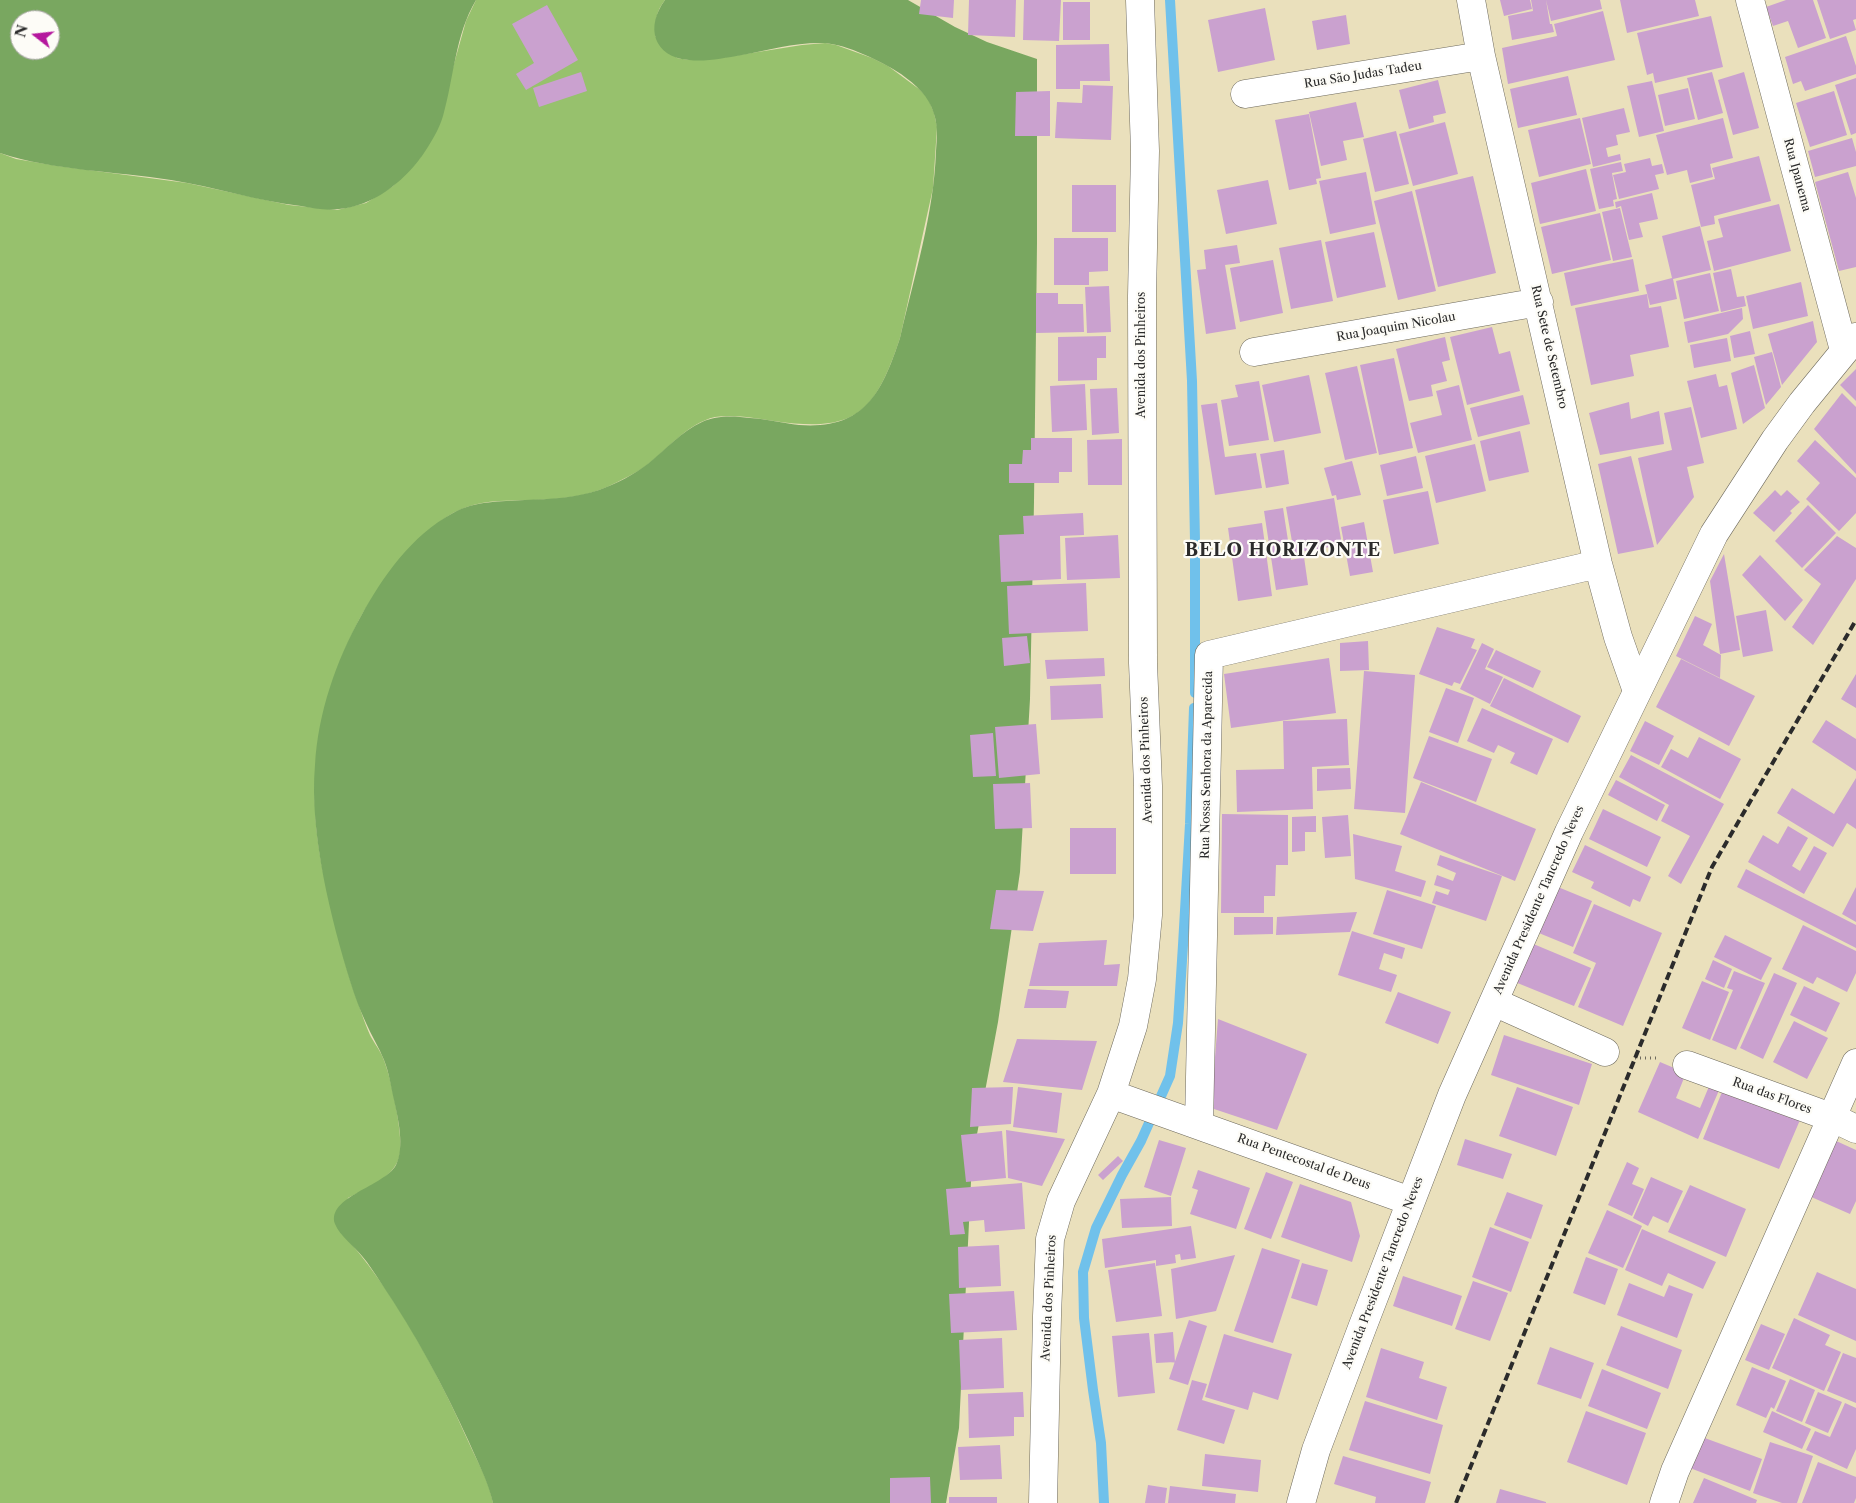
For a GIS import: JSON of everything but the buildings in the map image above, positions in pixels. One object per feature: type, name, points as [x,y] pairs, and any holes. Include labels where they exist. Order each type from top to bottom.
[{"type":"street","name":"Avenida dos Pinheiros","points":[[1043,1503],[1050,1239],[1061,1201],[1121,1097],[1142,979],[1148,915],[1148,786],[1143,663],[1142,296],[1145,151],[1140,0]]},
{"type":"street","name":"Rua Sete de Setembro","points":[[1472,0],[1482,56],[1598,564],[1618,637],[1637,691]]},
{"type":"street","name":"Rua Ipanema","points":[[1750,0],[1850,344]]},
{"type":"street","name":"Rua São Judas Tadeu","points":[[1245,94],[1482,56]]},
{"type":"street","name":"Rua Joaquim Nicolau","points":[[1254,352],[1539,302]]},
{"type":"street","name":"Avenida Presidente Tancredo Neves","points":[[1301,1503],[1316,1450],[1410,1200],[1452,1095],[1565,840],[1714,534],[1775,440],[1850,344]]},
{"type":"street","name":"Rua Nossa Senhora da Aparecida","points":[[1186,1120],[1209,655],[1598,564]]},
{"type":"street","points":[[1494,1002],[1605,1052]]},
{"type":"street","points":[[1664,1503],[1675,1471],[1845,1124],[1856,1063]]},
{"type":"street","name":"Rua das Flores","points":[[1687,1065],[1845,1124]]},
{"type":"street","name":"Rua Pentecostal de Deus","points":[[1121,1097],[1410,1200]]},
{"type":"path","points":[[1605,1052],[1635,1058],[1664,1057],[1687,1065]]},
{"type":"green space","points":[[0,0],[476,0],[469,13],[459,42],[447,102],[434,137],[414,166],[396,184],[375,198],[352,207],[334,210],[315,208],[268,201],[171,180],[42,164],[0,153]]},
{"type":"green space","points":[[476,0],[665,0],[657,17],[655,36],[677,58],[688,60],[720,58],[825,43],[872,58],[888,66],[919,89],[928,98],[937,127],[933,188],[900,338],[891,364],[871,400],[858,412],[843,420],[825,424],[802,424],[744,417],[715,417],[705,420],[687,431],[638,471],[594,492],[554,499],[482,503],[467,507],[441,520],[399,564],[364,611],[334,679],[320,732],[317,759],[315,814],[319,851],[351,984],[367,1028],[386,1066],[396,1105],[400,1133],[400,1153],[393,1169],[380,1181],[348,1198],[339,1230],[378,1278],[428,1359],[486,1480],[493,1503],[0,1503],[0,153],[16,159],[58,166],[187,183],[289,205],[337,210],[366,203],[393,186],[420,158],[450,78],[466,21]]},
{"type":"green space","points":[[665,0],[908,0],[955,27],[987,42],[1037,59],[1037,243],[1030,699],[1020,872],[998,1022],[972,1161],[959,1428],[946,1503],[493,1503],[486,1480],[459,1421],[417,1341],[370,1266],[340,1233],[335,1224],[335,1215],[339,1206],[390,1172],[396,1165],[400,1150],[399,1124],[387,1069],[354,994],[336,932],[323,876],[315,819],[315,765],[324,707],[336,669],[352,633],[379,586],[411,545],[438,522],[453,513],[479,504],[562,498],[599,490],[619,482],[638,471],[688,430],[708,420],[720,417],[738,417],[799,425],[822,425],[840,421],[855,414],[868,404],[878,391],[900,338],[923,245],[932,198],[937,137],[934,114],[925,96],[912,82],[893,69],[864,54],[833,44],[793,45],[708,60],[677,58],[660,47],[654,30],[655,20]]},
{"type":"waterway","points":[[1170,0],[1192,381],[1195,693]]},
{"type":"waterway","points":[[1104,1503],[1101,1443],[1084,1318],[1083,1272],[1096,1228],[1141,1141],[1170,1076],[1178,1023],[1190,824],[1194,708]]},
{"type":"railway","points":[[1456,1503],[1712,867],[1856,620]]},
{"type":"district","name":"BELO HORIZONTE","points":[[1283,551]]}]
